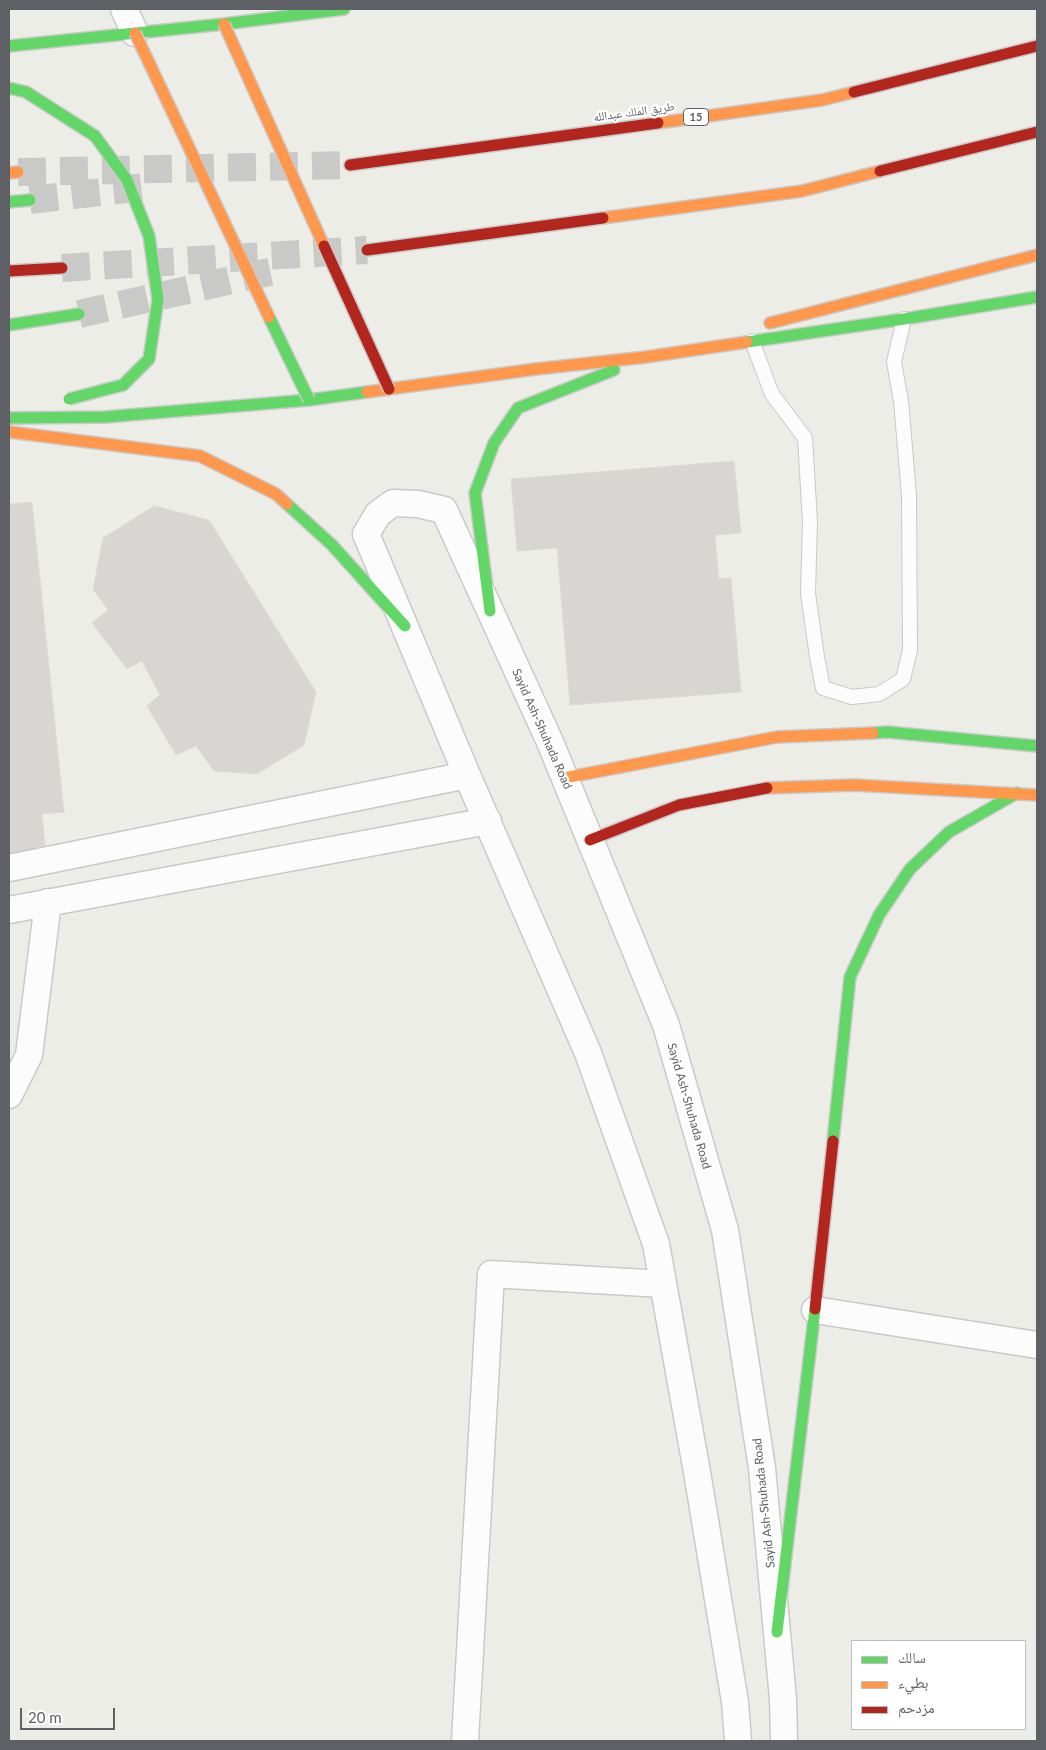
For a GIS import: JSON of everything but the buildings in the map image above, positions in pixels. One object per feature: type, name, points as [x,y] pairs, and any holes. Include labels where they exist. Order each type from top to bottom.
[{"type":"main road","points":[[9,46],[135,33],[221,16],[344,9]]},
{"type":"main road","points":[[221,16],[389,389]]},
{"type":"main road","points":[[135,33],[308,400]]},
{"type":"main road","name":"طريق الملك عبدالله","points":[[350,165],[822,100],[1037,46]]},
{"type":"main road","points":[[9,88],[26,92],[95,136],[127,180],[149,236],[158,299],[149,359],[123,385],[65,400]]},
{"type":"main road","points":[[367,250],[802,191],[1037,132]]},
{"type":"main road","points":[[9,202],[30,200]]},
{"type":"main road","points":[[760,326],[1037,255]]},
{"type":"main road","points":[[9,271],[62,268]]},
{"type":"main road","points":[[9,418],[105,417],[308,400],[536,369],[646,357],[904,319],[1037,297]]},
{"type":"main road","points":[[9,325],[79,314]]},
{"type":"main road","points":[[490,611],[475,493],[494,443],[518,408],[646,357],[741,331]]},
{"type":"main road","points":[[9,432],[200,456],[276,494],[332,545],[405,626]]},
{"type":"main road","points":[[564,778],[777,736],[887,732],[1037,746]]},
{"type":"main road","points":[[590,840],[679,805],[768,788],[854,785],[1037,794]]},
{"type":"main road","points":[[777,1632],[815,1310],[850,977],[879,915],[910,869],[949,832],[1017,793]]},
{"type":"street","points":[[124,9],[135,33]]},
{"type":"street","name":"Sayid Ash-Shuhada Road","points":[[405,626],[366,534],[378,514],[393,503],[418,504],[444,510],[564,778],[666,1025],[725,1230],[762,1468],[783,1699],[784,1741]]},
{"type":"street","points":[[405,626],[467,775],[588,1052],[656,1244],[701,1491],[735,1702],[738,1741]]},
{"type":"street","points":[[9,868],[467,775]]},
{"type":"street","points":[[9,910],[488,821]]},
{"type":"street","points":[[9,1095],[29,1055],[48,902]]},
{"type":"street","points":[[464,1741],[491,1274],[663,1284]]},
{"type":"street","points":[[815,1310],[1037,1345]]},
{"type":"lane","points":[[752,341],[772,394],[804,438],[810,522],[808,593],[823,688],[852,697],[879,694],[903,679],[910,650],[909,495],[901,401],[894,362],[904,319]]},
{"type":"tunnel","points":[[18,172],[350,165]]},
{"type":"tunnel","points":[[30,200],[154,186]]},
{"type":"tunnel","points":[[62,268],[367,250]]},
{"type":"tunnel","points":[[79,314],[273,271]]},
{"type":"traffic: fast","points":[[9,46],[224,24],[344,9]]},
{"type":"traffic: fast","points":[[9,88],[26,92],[95,136],[127,180],[149,236],[158,299],[149,359],[123,385],[69,399]]},
{"type":"traffic: fast","points":[[9,202],[30,200]]},
{"type":"traffic: fast","points":[[747,342],[1037,297]]},
{"type":"traffic: fast","points":[[9,325],[79,314]]},
{"type":"traffic: fast","points":[[269,317],[309,400]]},
{"type":"traffic: fast","points":[[490,611],[475,493],[494,443],[518,408],[614,370]]},
{"type":"traffic: fast","points":[[9,418],[105,417],[309,400],[367,392]]},
{"type":"traffic: fast","points":[[287,504],[332,545],[405,626]]},
{"type":"traffic: fast","points":[[873,733],[887,732],[1037,746]]},
{"type":"traffic: fast","points":[[833,1141],[850,977],[879,915],[910,869],[949,832],[1017,793]]},
{"type":"traffic: fast","points":[[777,1632],[815,1309]]},
{"type":"traffic: slow","points":[[224,24],[324,246]]},
{"type":"traffic: slow","points":[[135,33],[269,317]]},
{"type":"traffic: slow","points":[[658,123],[822,100],[854,92]]},
{"type":"traffic: slow","points":[[603,218],[802,191],[880,171]]},
{"type":"traffic: slow","points":[[9,173],[18,172]]},
{"type":"traffic: slow","points":[[770,323],[1037,255]]},
{"type":"traffic: slow","points":[[367,392],[536,369],[646,357],[747,342]]},
{"type":"traffic: slow","points":[[10,432],[200,456],[276,494],[287,504]]},
{"type":"traffic: slow","points":[[564,778],[777,737],[873,733]]},
{"type":"traffic: slow","points":[[767,788],[854,785],[1037,795]]},
{"type":"traffic: jam","points":[[854,92],[1037,46]]},
{"type":"traffic: jam","points":[[350,165],[658,123]]},
{"type":"traffic: jam","points":[[880,171],[1037,132]]},
{"type":"traffic: jam","points":[[367,250],[603,218]]},
{"type":"traffic: jam","points":[[324,246],[389,389]]},
{"type":"traffic: jam","points":[[9,271],[62,268]]},
{"type":"traffic: jam","points":[[590,840],[679,805],[767,788]]},
{"type":"traffic: jam","points":[[815,1309],[833,1141]]}]
